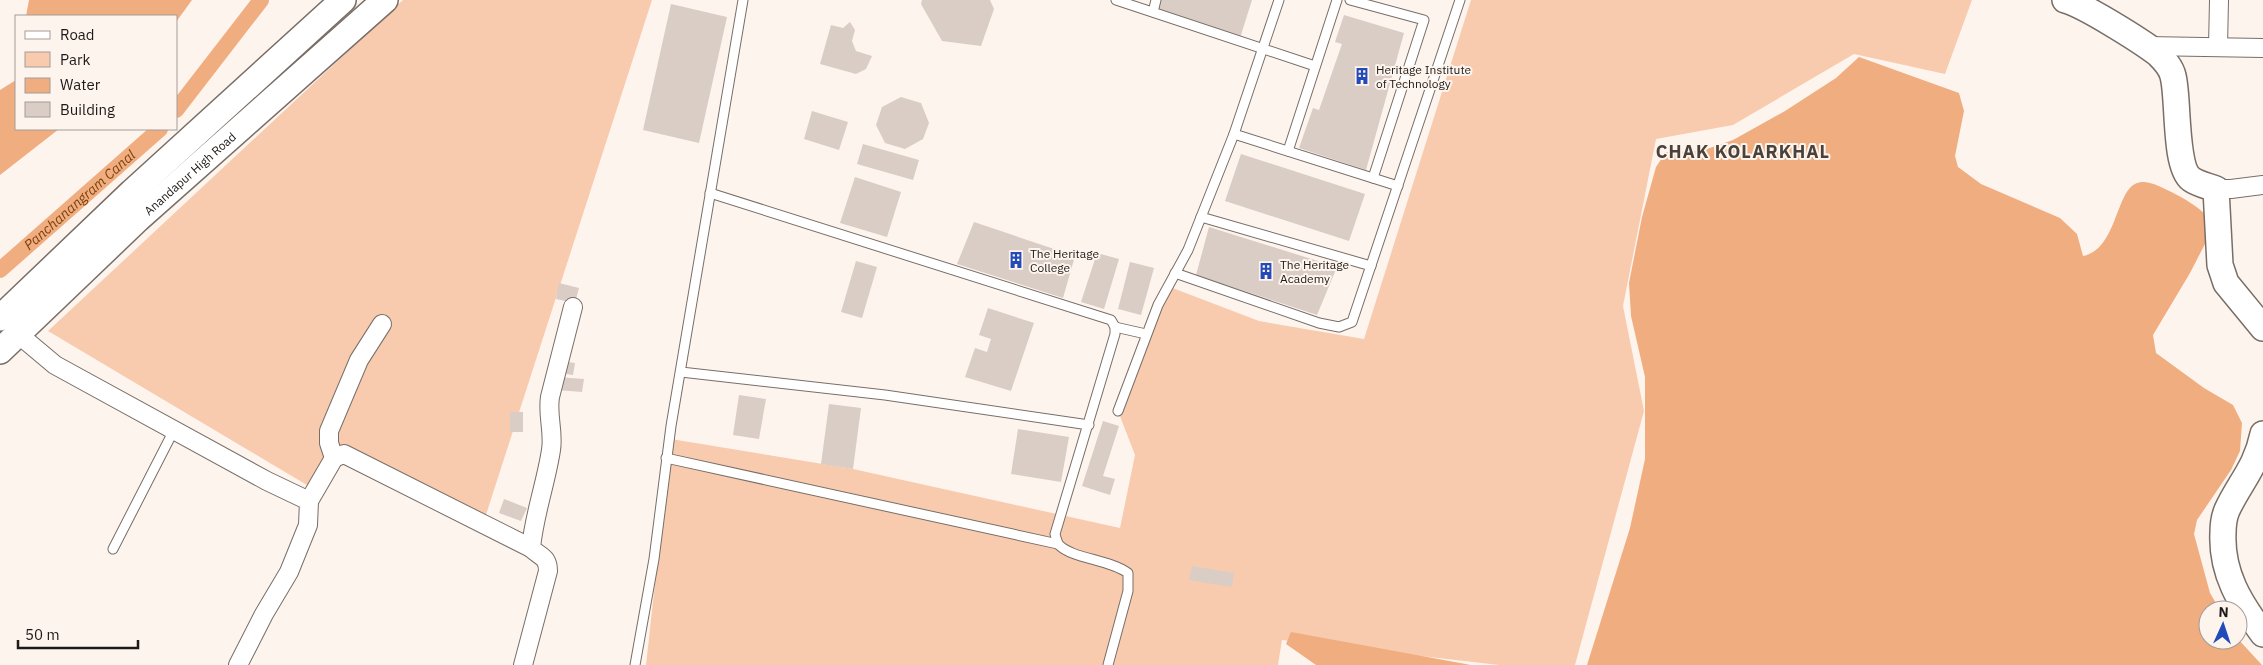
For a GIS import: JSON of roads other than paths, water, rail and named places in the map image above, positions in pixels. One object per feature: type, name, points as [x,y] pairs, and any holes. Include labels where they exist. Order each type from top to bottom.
[{"type":"main road","name":"Anandapur High Road","points":[[0,351],[9,326],[132,192],[344,0]]},
{"type":"main road","name":"Anandapur High Road","points":[[9,326],[138,220],[385,0]]},
{"type":"main road","points":[[2066,0],[2116,27],[2146,46],[2166,63],[2173,75],[2180,155],[2185,173],[2191,180],[2216,188],[2220,265],[2226,283],[2263,328]]},
{"type":"main road","points":[[2263,434],[2254,464],[2226,512],[2222,549],[2226,569],[2242,606],[2263,634]]},
{"type":"street","points":[[2218,47],[2220,0]]},
{"type":"street","points":[[2146,46],[2263,48]]},
{"type":"street","points":[[2216,188],[2231,189],[2263,185]]},
{"type":"street","points":[[530,548],[551,450],[553,430],[549,404],[550,397],[573,307]]},
{"type":"street","points":[[334,458],[328,443],[329,431],[359,360],[382,324]]},
{"type":"street","points":[[9,326],[55,365],[309,502]]},
{"type":"street","points":[[238,665],[264,614],[289,572],[308,525],[309,502],[334,458],[339,454],[349,456],[544,556],[548,563],[548,571],[523,665]]},
{"type":"lane","points":[[635,665],[654,558],[666,458],[743,0]]},
{"type":"lane","points":[[1116,0],[1315,66]]},
{"type":"lane","points":[[1152,12],[1156,0]]},
{"type":"lane","points":[[1118,412],[1158,305],[1188,250],[1234,134],[1279,0]]},
{"type":"lane","points":[[1288,151],[1337,0]]},
{"type":"lane","points":[[1350,0],[1424,20],[1374,178]]},
{"type":"lane","points":[[1175,273],[1319,323],[1339,327],[1352,322],[1460,0]]},
{"type":"lane","points":[[1234,134],[1398,186]]},
{"type":"lane","points":[[710,193],[1095,313],[1111,320],[1115,327],[1115,334],[1055,534],[1058,544]]},
{"type":"lane","points":[[1201,217],[1371,266]]},
{"type":"lane","points":[[1115,327],[1146,334]]},
{"type":"lane","points":[[681,372],[885,395],[1088,425]]},
{"type":"lane","points":[[113,549],[174,430]]},
{"type":"lane","points":[[666,458],[1058,544],[1068,550],[1118,566],[1128,573],[1128,591],[1108,665]]},
{"type":"water","points":[[29,0],[192,0],[178,19],[178,15],[26,15]]},
{"type":"water","points":[[1859,57],[1959,93],[1964,111],[1955,156],[1958,167],[1981,184],[2060,218],[2077,234],[2083,256],[2094,252],[2102,243],[2109,233],[2129,189],[2135,184],[2150,183],[2165,189],[2204,213],[2206,242],[2153,335],[2156,353],[2204,388],[2233,405],[2242,423],[2240,451],[2231,470],[2197,520],[2194,534],[2210,593],[2214,600],[2198,600],[2198,650],[2248,650],[2262,665],[1587,665],[1630,528],[1645,459],[1645,377],[1631,316],[1629,283],[1642,217],[1656,167],[1666,152],[1701,151],[1733,140],[1785,111],[1836,78]]},
{"type":"water","points":[[15,81],[15,130],[58,130],[0,175],[0,90]]},
{"type":"water","points":[[1291,632],[1471,665],[1316,665],[1286,644]]},
{"type":"waterway","name":"Panchanangram Canal","points":[[178,107],[261,0]]},
{"type":"waterway","name":"Panchanangram Canal","points":[[0,270],[159,130]]},
{"type":"place","name":"Heritage Institute of Technology","points":[[1362,76]]},
{"type":"place","name":"The Heritage College","points":[[1016,260]]},
{"type":"place","name":"The Heritage Academy","points":[[1266,271]]},
{"type":"district","name":"CHAK KOLARKHAL","points":[[1743,151]]}]
